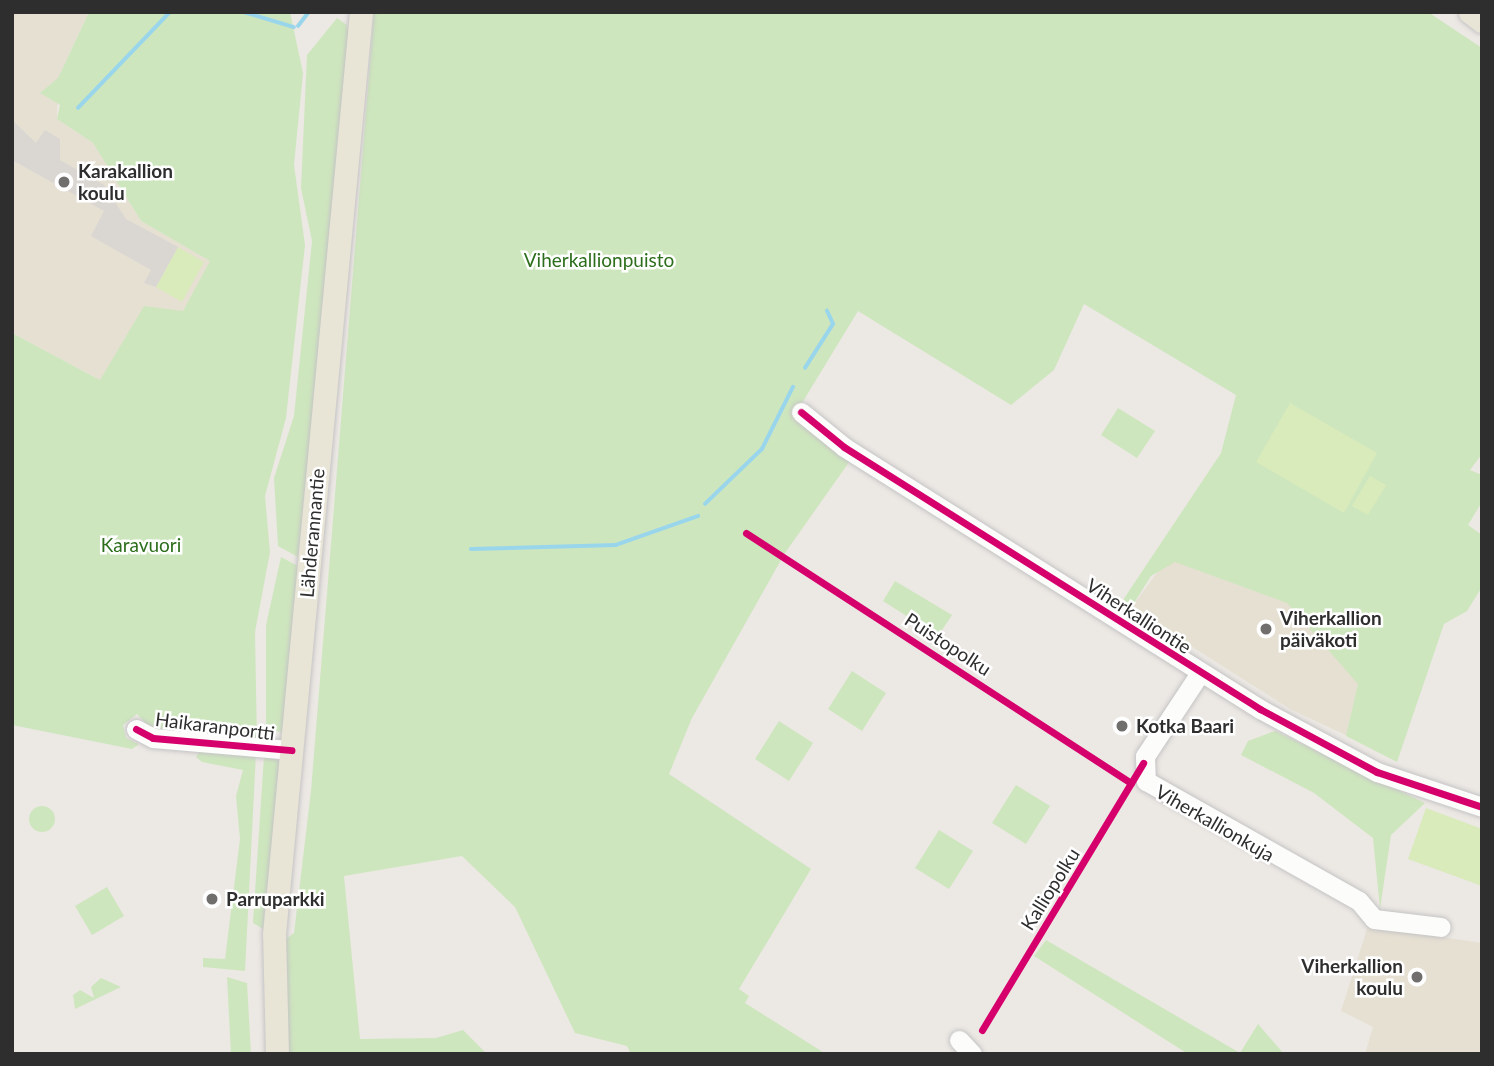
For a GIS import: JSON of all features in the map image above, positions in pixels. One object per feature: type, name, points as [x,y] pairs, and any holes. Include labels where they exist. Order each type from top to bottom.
[{"type":"main road","name":"Lähderannantie","points":[[277,1054],[274,934],[361,12]]},
{"type":"main road","points":[[1470,12],[1482,20]]},
{"type":"street","name":"Viherkalliontie","points":[[801,412],[844,447],[1200,673],[1377,772],[1482,807]]},
{"type":"street","name":"Viherkallionkuja","points":[[1200,673],[1145,756],[1146,781],[1359,901],[1374,919],[1441,927]]},
{"type":"street","name":"Haikaranportti","points":[[136,729],[153,738],[291,750]]},
{"type":"shaded area","name":"Karakallion koulu","points":[[12,12],[89,12],[58,78],[57,119],[93,143],[141,221],[211,261],[183,311],[100,380],[12,333]]},
{"type":"shaded area","points":[[12,120],[36,143],[45,130],[60,139],[60,160],[104,185],[126,219],[178,247],[156,287],[144,283],[151,270],[91,236],[104,211],[12,160]]},
{"type":"shaded area","name":"Viherkallion päiväkoti","points":[[1186,533],[1370,612],[1358,741],[1290,709],[1131,608]]},
{"type":"shaded area","name":"Viherkallion koulu","points":[[1368,926],[1482,943],[1482,1054],[1365,1054],[1373,1027],[1341,1011]]},
{"type":"green space","name":"Karavuori","points":[[89,12],[290,12],[303,73],[294,165],[305,245],[286,418],[265,496],[270,552],[255,632],[257,742],[152,730],[137,714],[123,725],[126,738],[139,744],[132,749],[12,725],[12,333],[100,380],[144,306],[183,311],[210,261],[141,221],[93,143],[57,119],[60,105],[40,93],[58,78]]},
{"type":"green space","name":"Viherkallionpuisto","points":[[374,12],[1428,12],[1482,48],[1482,454],[1470,470],[1482,475],[1482,502],[1468,525],[1482,535],[1482,587],[1467,611],[1444,624],[1397,762],[1346,736],[1358,684],[1287,603],[1175,562],[1151,576],[1131,608],[1121,603],[1221,453],[1236,395],[1084,304],[1054,370],[1011,405],[858,311],[802,403],[852,458],[785,553],[692,718],[669,774],[811,869],[739,989],[749,996],[745,1003],[826,1054],[631,1054],[627,1046],[575,1033],[515,907],[462,856],[344,876],[360,1039],[436,1038],[463,1030],[487,1054],[288,1054],[282,1003],[286,939],[294,933],[311,791]]},
{"type":"green space","points":[[337,18],[347,25],[351,48],[298,557],[278,546],[274,478],[294,416],[312,241],[301,188],[307,55]]},
{"type":"green space","points":[[178,247],[204,262],[182,302],[156,287]]},
{"type":"green space","points":[[1290,403],[1377,453],[1344,513],[1256,462]]},
{"type":"green space","points":[[1118,408],[1155,431],[1137,458],[1101,435]]},
{"type":"green space","points":[[1370,476],[1386,485],[1368,515],[1352,506]]},
{"type":"green space","points":[[281,557],[298,566],[284,732],[266,730],[266,625]]},
{"type":"green space","points":[[895,581],[952,615],[938,636],[883,601]]},
{"type":"green space","points":[[852,671],[886,693],[862,731],[828,709]]},
{"type":"green space","points":[[779,721],[813,743],[789,781],[755,759]]},
{"type":"green space","points":[[1275,731],[1425,803],[1391,835],[1380,909],[1373,838],[1314,793],[1241,755],[1248,741]]},
{"type":"green space","points":[[201,750],[256,753],[245,971],[203,967],[203,958],[225,959],[240,839],[236,796],[243,770],[202,762],[196,757]]},
{"type":"green space","points":[[272,755],[280,763],[263,929],[253,923],[264,756]]},
{"type":"green space","points":[[1016,785],[1050,806],[1026,844],[992,823]]},
{"type":"green space","points":[[42,806],[52,809],[55,819],[52,829],[42,832],[32,829],[29,819],[32,809]]},
{"type":"green space","points":[[1426,808],[1482,829],[1482,886],[1408,859]]},
{"type":"green space","points":[[939,830],[973,851],[949,889],[915,868]]},
{"type":"green space","points":[[107,887],[124,916],[92,935],[75,906]]},
{"type":"green space","points":[[1046,940],[1240,1053],[1258,1024],[1284,1054],[1188,1054],[1034,956]]},
{"type":"green space","points":[[227,977],[247,983],[251,1054],[231,1054]]},
{"type":"green space","points":[[101,978],[121,987],[75,1009],[73,995],[80,990],[94,998],[91,987]]},
{"type":"waterway","points":[[78,108],[170,12]]},
{"type":"waterway","points":[[244,12],[294,27]]},
{"type":"waterway","points":[[298,26],[309,12]]},
{"type":"waterway","points":[[805,368],[833,324],[827,311]]},
{"type":"waterway","points":[[705,504],[762,449],[793,387]]},
{"type":"waterway","points":[[471,549],[616,545],[698,516]]},
{"type":"cycle path","points":[[801,412],[844,447],[1260,709],[1377,772],[1482,807]]},
{"type":"cycle path","name":"Puistopolku","points":[[746,533],[1131,783]]},
{"type":"cycle path","points":[[136,729],[153,738],[291,750]]},
{"type":"cycle path","name":"Kalliopolku","points":[[982,1030],[1143,763]]},
{"type":"place","name":"Karakallion koulu","points":[[64,182]]},
{"type":"place","name":"Viherkallion päiväkoti","points":[[1266,629]]},
{"type":"place","name":"Kotka Baari","points":[[1122,726]]},
{"type":"place","name":"Parruparkki","points":[[212,899]]},
{"type":"place","name":"Viherkallion koulu","points":[[1417,977]]}]
